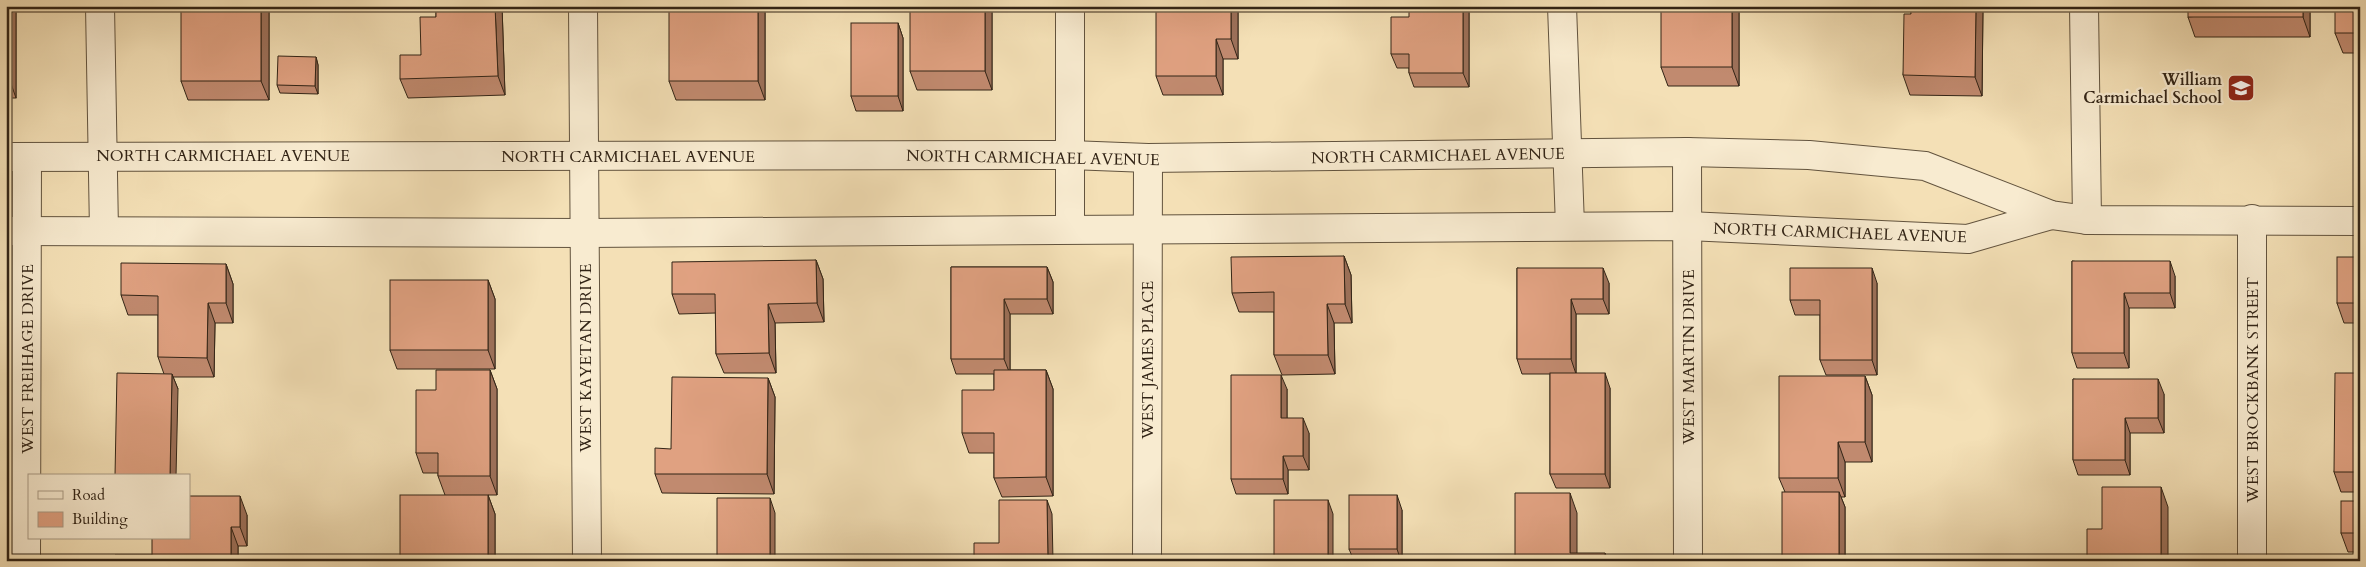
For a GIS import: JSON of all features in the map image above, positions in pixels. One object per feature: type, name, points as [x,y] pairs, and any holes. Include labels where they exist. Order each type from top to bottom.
[{"type":"street","points":[[100,6],[104,231]]},
{"type":"street","name":"WEST KAYETAN DRIVE","points":[[583,6],[587,561]]},
{"type":"street","points":[[1070,6],[1070,229]]},
{"type":"street","points":[[1562,6],[1570,226]]},
{"type":"street","points":[[2084,6],[2087,220]]},
{"type":"street","name":"NORTH CARMICHAEL AVENUE","points":[[16,157],[103,155],[1070,155],[1148,158],[1687,152],[1808,155],[1926,166],[2051,215],[2087,220],[2252,219],[2360,221]]},
{"type":"street","name":"WEST MARTIN DRIVE","points":[[1687,152],[1688,561]]},
{"type":"street","name":"WEST FREIHAGE DRIVE","points":[[16,157],[26,561]]},
{"type":"street","name":"WEST JAMES PLACE","points":[[1147,561],[1148,158]]},
{"type":"street","name":"NORTH CARMICHAEL AVENUE","points":[[17,231],[584,233],[1688,226],[1968,239],[2051,215]]},
{"type":"street","name":"WEST BROCKBANK STREET","points":[[2252,219],[2252,561]]},
{"type":"building","points":[[6,6],[9,6],[9,78],[6,78]]},
{"type":"building","points":[[181,6],[261,6],[261,81],[181,81]]},
{"type":"building","points":[[436,6],[495,6],[498,76],[400,79],[400,55],[421,55],[420,17],[436,17]]},
{"type":"building","points":[[669,6],[758,6],[758,81],[669,81]]},
{"type":"building","points":[[910,6],[985,6],[985,71],[910,71]]},
{"type":"building","points":[[1156,6],[1231,6],[1231,39],[1216,39],[1216,76],[1156,76]]},
{"type":"building","points":[[1409,6],[1463,6],[1463,73],[1409,73],[1409,54],[1391,54],[1391,17],[1409,17]]},
{"type":"building","points":[[1661,6],[1732,6],[1732,67],[1661,67]]},
{"type":"building","points":[[1911,6],[1976,6],[1975,77],[1903,75],[1904,14],[1911,14]]},
{"type":"building","points":[[2188,6],[2303,6],[2303,17],[2188,17]]},
{"type":"building","points":[[2335,6],[2360,6],[2360,33],[2335,33]]},
{"type":"building","points":[[851,23],[898,23],[898,96],[851,96]]},
{"type":"building","points":[[278,56],[316,57],[315,86],[277,85]]},
{"type":"building","points":[[1344,256],[1345,304],[1327,304],[1328,355],[1274,355],[1274,292],[1232,293],[1231,257]]},
{"type":"building","points":[[2337,257],[2360,257],[2360,303],[2337,303]]},
{"type":"building","points":[[816,260],[817,303],[768,304],[769,353],[716,354],[715,294],[672,294],[672,262]]},
{"type":"building","points":[[2072,261],[2170,261],[2170,293],[2124,293],[2124,353],[2072,353]]},
{"type":"building","points":[[121,263],[226,264],[226,303],[208,303],[207,358],[158,357],[158,296],[121,295]]},
{"type":"building","points":[[951,267],[1047,267],[1047,299],[1004,299],[1004,359],[951,359]]},
{"type":"building","points":[[1517,268],[1603,268],[1603,299],[1571,299],[1571,359],[1517,359]]},
{"type":"building","points":[[1790,268],[1872,268],[1872,360],[1820,360],[1820,300],[1790,300]]},
{"type":"building","points":[[390,280],[488,280],[488,350],[390,350]]},
{"type":"building","points":[[436,370],[490,370],[490,476],[438,476],[438,453],[416,453],[416,390],[436,390]]},
{"type":"building","points":[[994,370],[1046,370],[1046,477],[994,478],[994,433],[962,433],[962,390],[994,390]]},
{"type":"building","points":[[117,373],[172,374],[170,474],[115,474]]},
{"type":"building","points":[[1550,373],[1605,373],[1605,474],[1550,474]]},
{"type":"building","points":[[2335,373],[2360,373],[2360,472],[2334,472]]},
{"type":"building","points":[[1231,375],[1281,375],[1281,418],[1303,418],[1303,456],[1283,456],[1283,479],[1231,479]]},
{"type":"building","points":[[1779,376],[1865,376],[1865,442],[1838,442],[1838,478],[1779,478]]},
{"type":"building","points":[[672,377],[768,378],[767,474],[655,474],[655,448],[671,449]]},
{"type":"building","points":[[2073,379],[2158,379],[2158,418],[2125,418],[2125,460],[2073,460]]},
{"type":"building","points":[[2102,487],[2161,487],[2161,561],[2087,561],[2087,529],[2102,529]]},
{"type":"building","points":[[1782,492],[1839,492],[1839,561],[1782,561]]},
{"type":"building","points":[[1515,493],[1570,493],[1570,553],[1605,553],[1605,561],[1515,561]]},
{"type":"building","points":[[400,495],[488,495],[488,561],[400,561]]},
{"type":"building","points":[[1349,495],[1397,495],[1397,549],[1349,549]]},
{"type":"building","points":[[190,496],[240,496],[240,527],[231,527],[231,561],[115,561],[115,555],[152,555],[152,540],[190,540]]},
{"type":"building","points":[[717,498],[770,498],[770,561],[673,561],[673,559],[717,559]]},
{"type":"building","points":[[999,500],[1047,500],[1048,561],[974,561],[974,543],[999,543]]},
{"type":"building","points":[[1274,500],[1328,500],[1328,561],[1274,561]]},
{"type":"building","points":[[2341,501],[2360,501],[2360,533],[2341,533]]},
{"type":"place","name":"William Carmichael School","points":[[2241,88]]}]
